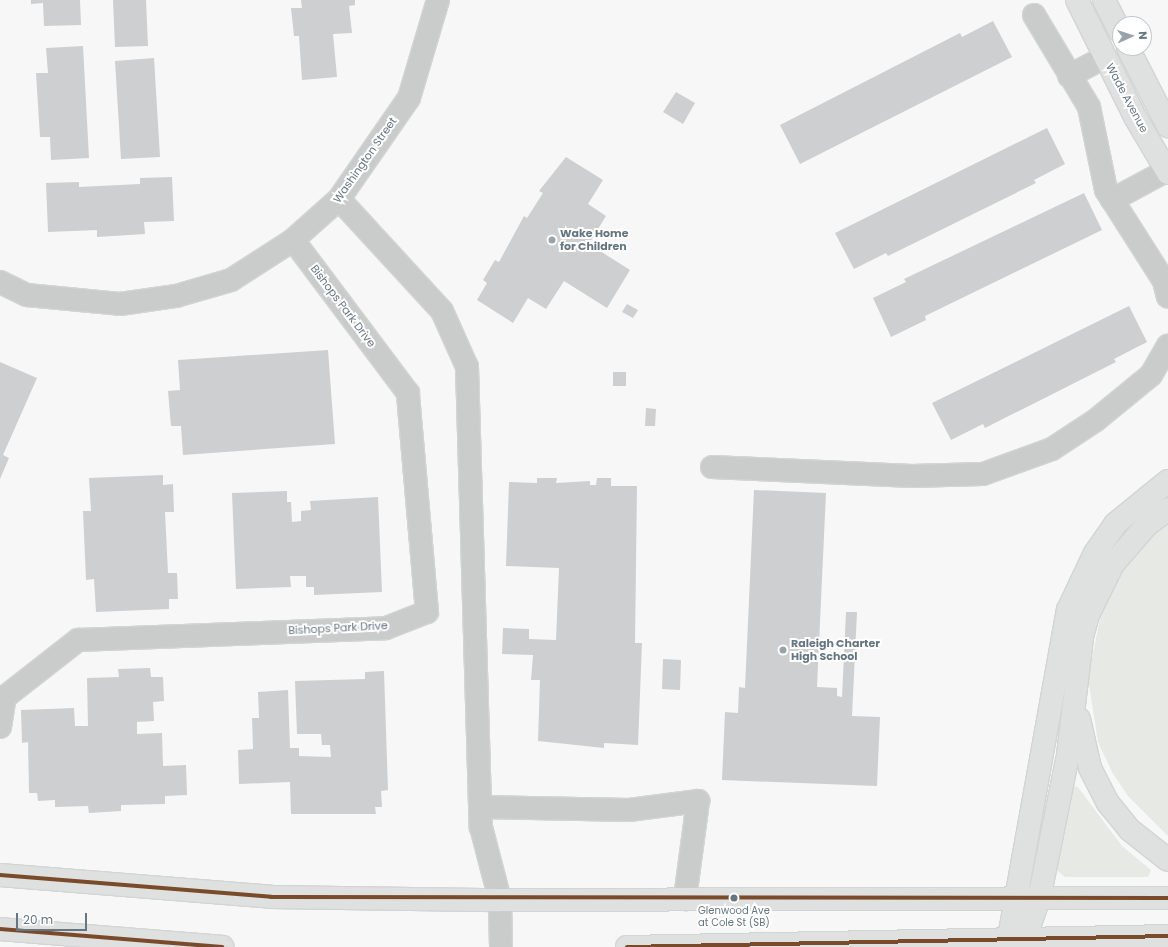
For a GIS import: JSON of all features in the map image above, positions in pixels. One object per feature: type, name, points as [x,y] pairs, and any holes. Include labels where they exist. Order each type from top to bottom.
[{"type":"main road","name":"Wade Avenue","points":[[1077,0],[1105,57],[1167,172]]},
{"type":"main road","points":[[1104,0],[1112,16]]},
{"type":"main road","name":"Wade Avenue","points":[[1132,56],[1168,126]]},
{"type":"main road","points":[[1028,899],[1056,660],[1068,610],[1095,553],[1115,524],[1168,481]]},
{"type":"main road","points":[[1017,942],[1077,704],[1082,638],[1099,589],[1129,544],[1168,509]]},
{"type":"main road","points":[[1077,704],[1090,768],[1108,803],[1130,830],[1168,860]]},
{"type":"main road","points":[[0,875],[271,897],[500,900],[1168,898]]},
{"type":"main road","points":[[0,929],[222,947]]},
{"type":"main road","points":[[627,947],[1017,942],[1168,936]]},
{"type":"street","name":"Washington Street","points":[[0,282],[27,295],[120,304],[176,296],[231,280],[293,240],[339,199],[409,98],[438,0]]},
{"type":"street","points":[[1034,15],[1069,76],[1089,107],[1106,190],[1164,281],[1168,297]]},
{"type":"street","points":[[1069,76],[1105,57]]},
{"type":"street","points":[[1112,200],[1167,172]]},
{"type":"street","points":[[339,199],[442,311],[467,367],[481,827],[500,900],[501,947]]},
{"type":"street","name":"Bishops Park Drive","points":[[0,727],[5,698],[78,640],[386,628],[427,612],[408,393],[293,240]]},
{"type":"street","points":[[712,467],[912,476],[983,474],[1052,449],[1096,420],[1151,375],[1168,346]]},
{"type":"street","points":[[480,808],[629,810],[698,801],[685,899]]},
{"type":"shaded area","points":[[1168,523],[1168,836],[1128,796],[1112,772],[1098,742],[1088,678],[1103,604],[1116,579],[1133,553]]},
{"type":"shaded area","points":[[1077,786],[1122,846],[1151,870],[1148,877],[1065,877],[1055,869],[1071,788]]},
{"type":"building","points":[[31,0],[80,0],[81,25],[44,26],[43,3],[31,4]]},
{"type":"building","points":[[113,0],[146,0],[148,46],[115,47]]},
{"type":"building","points":[[301,0],[355,0],[355,5],[349,6],[352,33],[333,34],[337,77],[302,80],[299,36],[294,36],[291,8],[302,8]]},
{"type":"building","points":[[993,21],[1012,57],[800,164],[780,125],[960,33],[962,37]]},
{"type":"building","points":[[83,46],[89,158],[51,160],[50,137],[40,137],[36,73],[48,73],[46,48]]},
{"type":"building","points":[[154,58],[160,157],[121,159],[115,61]]},
{"type":"building","points":[[676,92],[695,103],[683,124],[663,112]]},
{"type":"building","points":[[1047,128],[1065,164],[1034,180],[1036,183],[888,256],[886,253],[854,269],[835,233]]},
{"type":"building","name":"Wake Home for Children","points":[[566,157],[603,180],[588,204],[606,216],[589,244],[630,270],[607,308],[564,281],[546,309],[528,298],[513,323],[477,300],[487,283],[483,280],[495,260],[499,262],[524,216],[527,218],[543,193],[539,191]]},
{"type":"building","points":[[172,177],[174,221],[144,222],[145,234],[97,237],[97,230],[48,232],[46,183],[79,182],[79,187],[140,184],[140,178]]},
{"type":"building","points":[[1084,193],[1102,230],[925,316],[926,320],[891,337],[873,298],[906,282],[904,279]]},
{"type":"building","points":[[627,304],[638,310],[633,318],[622,312]]},
{"type":"building","points":[[1129,306],[1147,342],[1114,359],[1116,362],[985,428],[983,424],[951,440],[932,403]]},
{"type":"building","points":[[328,350],[335,444],[183,455],[181,426],[171,426],[168,391],[180,390],[178,360]]},
{"type":"building","points":[[0,362],[37,378],[3,455],[9,458],[0,479]]},
{"type":"building","points":[[613,372],[626,372],[626,386],[613,386]]},
{"type":"building","points":[[646,408],[656,409],[655,426],[645,426]]},
{"type":"building","points":[[163,475],[163,485],[173,484],[174,512],[165,512],[168,573],[177,573],[178,599],[169,599],[169,609],[96,612],[94,579],[86,580],[83,511],[91,511],[89,478]]},
{"type":"building","points":[[537,478],[557,478],[556,483],[590,481],[590,485],[596,485],[597,478],[611,478],[611,486],[637,486],[635,643],[642,643],[638,745],[604,743],[604,748],[538,741],[540,680],[531,680],[533,655],[502,654],[503,628],[529,629],[529,639],[556,640],[559,568],[506,566],[509,482],[537,483]]},
{"type":"building","name":"Raleigh Charter High School","points":[[754,490],[826,493],[817,687],[837,688],[837,696],[842,697],[846,612],[857,612],[852,716],[880,717],[877,786],[722,780],[725,712],[738,713],[739,687],[745,688]]},
{"type":"building","points":[[287,491],[287,502],[291,502],[292,522],[301,521],[301,511],[311,510],[310,501],[378,497],[382,592],[314,595],[314,587],[306,587],[306,576],[290,576],[291,587],[236,589],[232,493]]},
{"type":"building","points":[[663,659],[681,660],[680,690],[662,689]]},
{"type":"building","points":[[150,668],[151,677],[163,677],[164,701],[153,702],[154,721],[137,722],[137,734],[162,733],[163,766],[186,765],[187,795],[165,796],[165,804],[121,805],[121,811],[89,813],[88,806],[55,807],[55,800],[38,801],[37,793],[29,793],[28,742],[22,743],[21,710],[74,708],[75,726],[88,726],[87,678],[119,677],[118,669]]},
{"type":"building","points":[[384,671],[388,790],[381,791],[382,807],[375,807],[376,814],[291,814],[290,782],[239,784],[238,750],[253,749],[252,718],[259,718],[258,692],[288,690],[290,748],[299,748],[299,756],[331,757],[330,745],[322,745],[321,734],[297,734],[295,681],[365,679],[365,672]]},
{"type":"transit line","points":[[0,875],[271,897],[1168,898]]},
{"type":"transit line","points":[[0,929],[222,947]]},
{"type":"transit line","points":[[627,947],[1168,936]]},
{"type":"place","name":"Wake Home for Children","points":[[552,240]]},
{"type":"place","name":"Raleigh Charter High School","points":[[783,650]]},
{"type":"place","name":"Glenwood Ave at Cole St (SB)","points":[[734,898]]}]
